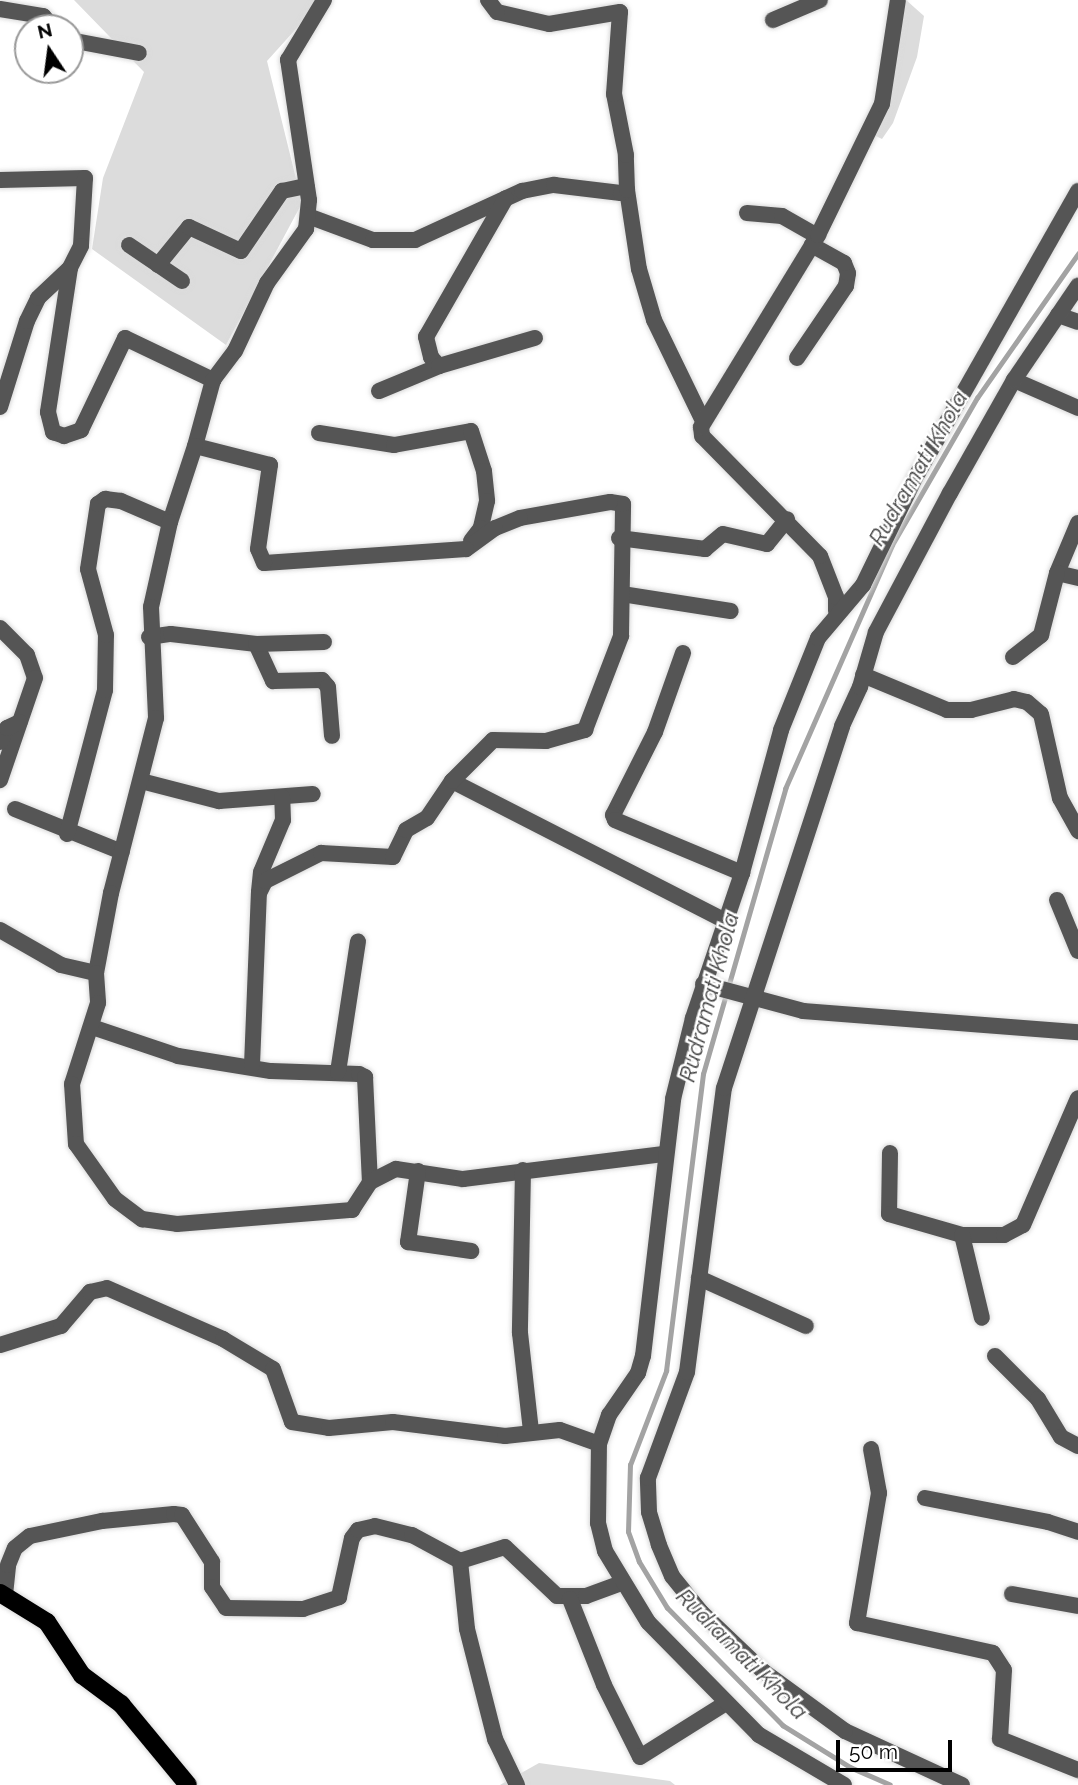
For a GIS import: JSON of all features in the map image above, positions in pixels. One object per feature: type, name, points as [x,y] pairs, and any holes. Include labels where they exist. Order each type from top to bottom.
[{"type":"main road","points":[[2,1594],[47,1622],[82,1675],[121,1704],[188,1785]]},
{"type":"street","points":[[324,0],[288,60],[306,186],[306,229],[267,283],[235,351],[212,380],[195,446],[170,522],[151,607],[149,637],[156,718],[122,852],[96,973],[98,1003],[72,1084],[76,1144],[115,1199],[142,1219],[177,1224],[352,1210],[370,1182],[396,1170],[463,1179],[665,1154]]},
{"type":"street","points":[[488,0],[498,12],[549,24],[621,6],[614,94],[626,155],[627,190],[639,269],[654,320],[702,419],[702,436],[787,519],[820,556],[836,597],[836,611]]},
{"type":"street","points":[[773,20],[820,0]]},
{"type":"street","points":[[702,419],[814,241],[882,104],[896,8],[884,0]]},
{"type":"street","points":[[0,9],[31,14]]},
{"type":"street","points":[[84,43],[139,53]]},
{"type":"street","points":[[0,180],[85,178],[81,246],[70,268],[48,412],[53,432],[64,436],[81,430],[125,338],[212,380]]},
{"type":"street","points":[[307,215],[373,240],[415,240],[506,198],[554,185],[621,193],[627,190]]},
{"type":"street","points":[[158,265],[189,227],[241,251],[282,191],[306,186]]},
{"type":"street","points":[[844,1785],[759,1735],[663,1639],[621,1583],[605,1551],[598,1523],[599,1444],[609,1415],[638,1373],[643,1356],[673,1099],[709,986],[725,921],[742,873],[781,730],[818,638],[836,611],[863,585],[915,478],[1078,191]]},
{"type":"street","points":[[439,366],[431,357],[426,337],[506,198]]},
{"type":"street","points":[[747,213],[782,216],[844,263],[848,273],[846,286],[797,358]]},
{"type":"street","points":[[129,245],[182,281]]},
{"type":"street","points":[[0,407],[27,321],[38,298],[70,268]]},
{"type":"street","points":[[962,1785],[845,1731],[764,1672],[701,1612],[672,1576],[651,1521],[648,1478],[683,1390],[724,1088],[745,998],[837,739],[863,675],[876,632],[1014,380],[1078,286]]},
{"type":"street","points":[[1058,316],[1078,322]]},
{"type":"street","points":[[379,391],[439,366],[535,338]]},
{"type":"street","points":[[1014,380],[1078,408]]},
{"type":"street","points":[[318,433],[394,445],[471,431],[484,471],[487,501],[481,528],[466,549]]},
{"type":"street","points":[[195,446],[270,465],[258,549],[264,563],[466,549],[495,528],[520,518],[610,502],[623,504],[619,538],[621,636],[585,730],[547,741],[493,740],[452,780],[427,818],[406,830],[398,855],[321,853],[265,881],[259,893]]},
{"type":"street","points":[[67,834],[105,690],[106,635],[88,569],[99,504],[105,499],[121,501],[170,522]]},
{"type":"street","points":[[619,538],[705,549],[723,534],[767,544],[787,519]]},
{"type":"street","points":[[1013,657],[1041,635],[1057,573],[1078,523]]},
{"type":"street","points":[[1057,573],[1078,578]]},
{"type":"street","points":[[621,594],[731,611]]},
{"type":"street","points":[[0,628],[34,667],[33,689],[0,780]]},
{"type":"street","points":[[149,637],[171,634],[227,644],[324,642]]},
{"type":"street","points":[[256,644],[273,681],[323,680],[328,687],[332,736]]},
{"type":"street","points":[[683,653],[655,733],[613,815],[615,821],[742,873]]},
{"type":"street","points":[[863,675],[947,710],[971,710],[1014,699],[1027,702],[1041,714],[1060,798],[1073,829],[1078,831]]},
{"type":"street","points":[[0,742],[7,728],[20,722]]},
{"type":"street","points":[[452,780],[725,921]]},
{"type":"street","points":[[141,781],[219,801],[313,794]]},
{"type":"street","points":[[252,1065],[261,872],[283,820],[282,797]]},
{"type":"street","points":[[15,809],[67,834],[122,852]]},
{"type":"street","points":[[1057,900],[1078,951]]},
{"type":"street","points":[[0,930],[61,965],[96,973]]},
{"type":"street","points":[[338,1072],[358,942]]},
{"type":"street","points":[[709,986],[803,1012],[1078,1032]]},
{"type":"street","points":[[92,1027],[178,1056],[252,1065],[271,1071],[338,1072],[365,1077],[370,1182]]},
{"type":"street","points":[[890,1153],[889,1214],[962,1235],[987,1238],[1023,1225],[1078,1098]]},
{"type":"street","points":[[523,1170],[520,1333],[531,1431]]},
{"type":"street","points":[[418,1171],[408,1242],[471,1251]]},
{"type":"street","points":[[962,1235],[982,1318]]},
{"type":"street","points":[[699,1278],[806,1326]]},
{"type":"street","points":[[0,1345],[61,1326],[90,1292],[107,1288],[223,1339],[273,1369],[292,1422],[329,1428],[393,1422],[505,1436],[531,1431],[560,1430],[599,1444]]},
{"type":"street","points":[[995,1356],[1038,1399],[1061,1437],[1078,1446]]},
{"type":"street","points":[[870,1449],[879,1493],[857,1623],[992,1653],[1004,1670],[1000,1739],[1078,1770]]},
{"type":"street","points":[[925,1499],[1048,1522],[1078,1532]]},
{"type":"street","points":[[2,1594],[8,1565],[15,1548],[30,1536],[102,1521],[174,1514],[182,1515],[212,1562],[212,1587],[226,1608],[303,1609],[339,1597],[352,1538],[358,1530],[375,1526],[412,1535],[460,1561],[505,1547],[556,1596],[570,1599],[621,1583]]},
{"type":"street","points":[[460,1561],[467,1629],[495,1739],[517,1785]]},
{"type":"street","points":[[1012,1594],[1078,1606]]},
{"type":"street","points":[[570,1599],[604,1685],[640,1757],[726,1703]]},
{"type":"shaded area","points":[[74,0],[322,0],[267,61],[302,203],[226,345],[92,249],[103,178],[144,72]]},
{"type":"shaded area","points":[[906,0],[924,16],[917,57],[893,123],[882,139],[872,134],[885,117]]},
{"type":"shaded area","points":[[539,1763],[670,1781],[675,1785],[500,1785]]},
{"type":"waterway","name":"Rudramati Khola","points":[[890,1785],[851,1768],[783,1726],[667,1608],[639,1562],[628,1532],[630,1465],[666,1371],[703,1074],[785,789],[892,545],[977,398],[1078,254]]}]
